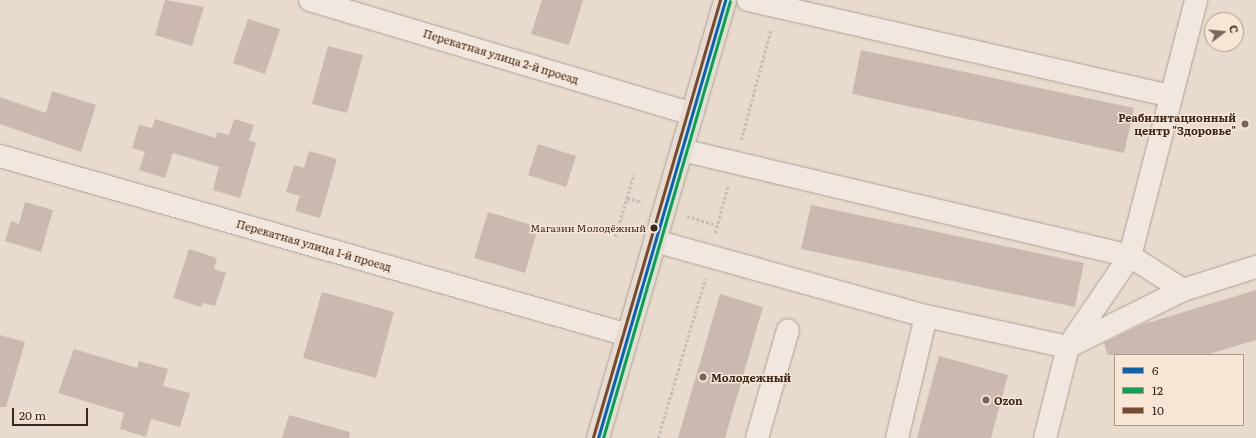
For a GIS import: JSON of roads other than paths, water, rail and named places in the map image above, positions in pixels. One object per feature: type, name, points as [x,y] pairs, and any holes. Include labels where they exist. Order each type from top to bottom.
[{"type":"main road","points":[[598,438],[725,0]]},
{"type":"street","name":"Перекатная улица 2-й проезд","points":[[310,0],[692,114]]},
{"type":"street","points":[[748,0],[1169,96]]},
{"type":"street","points":[[1044,438],[1068,347],[1130,256],[1169,96],[1196,0]]},
{"type":"street","points":[[682,150],[734,164],[1130,256],[1183,290]]},
{"type":"street","name":"Перекатная улица 1-й проезд","points":[[0,156],[628,335]]},
{"type":"street","points":[[655,240],[710,257],[926,316],[1068,347],[1183,290],[1256,267]]},
{"type":"street","points":[[897,438],[926,316]]},
{"type":"street","points":[[757,438],[788,330]]},
{"type":"place","name":"Реабилитационный центр \"Здоровье\"","points":[[1245,124]]},
{"type":"place","name":"Магазин Молодёжный","points":[[654,228]]},
{"type":"place","name":"Молодежный","points":[[703,377]]},
{"type":"place","name":"Ozon","points":[[986,400]]}]
